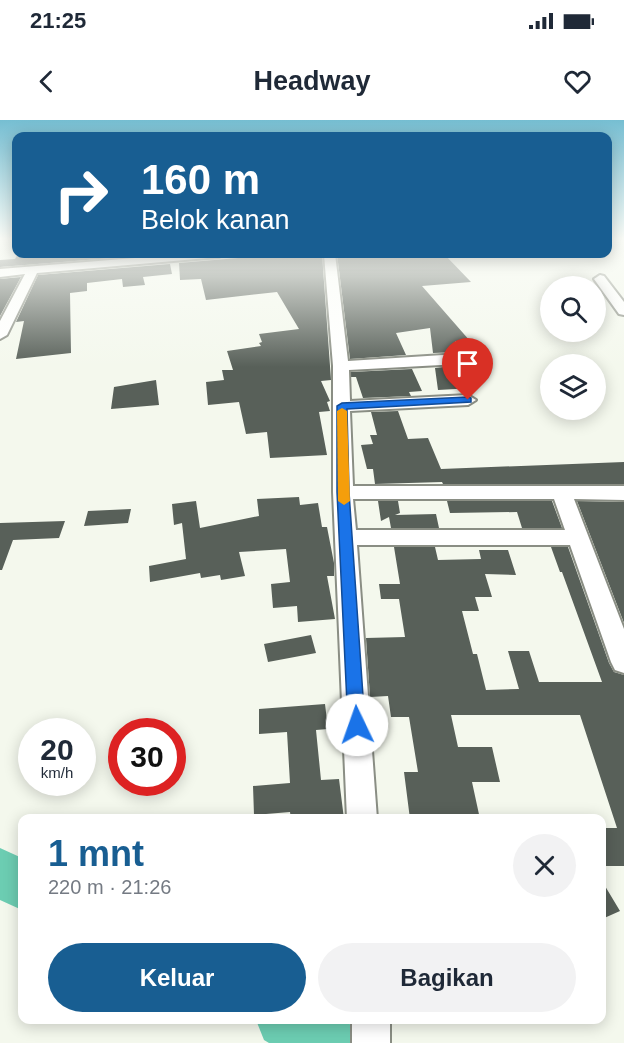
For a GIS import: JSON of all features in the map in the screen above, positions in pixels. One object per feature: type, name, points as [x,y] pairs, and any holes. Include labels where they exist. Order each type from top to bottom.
[{"type":"street","points":[[0,335],[27,281]]},
{"type":"street","points":[[332,281],[341,366],[343,492],[362,814]]},
{"type":"street","points":[[606,286],[622,306]]},
{"type":"street","points":[[341,366],[459,359]]},
{"type":"street","points":[[342,406],[468,400]]},
{"type":"street","points":[[343,492],[624,493]]},
{"type":"street","points":[[561,492],[576,537],[617,627],[624,662]]},
{"type":"street","points":[[346,538],[576,537]]},
{"type":"street","points":[[371,1024],[371,1043]]},
{"type":"building","points":[[0,281],[19,281],[0,316]]},
{"type":"building","points":[[35,281],[104,281],[87,283],[87,291],[70,293],[71,353],[16,359],[24,321],[16,322]]},
{"type":"building","points":[[122,281],[144,281],[145,285],[123,287]]},
{"type":"building","points":[[201,281],[324,281],[331,380],[321,381],[330,401],[327,402],[330,411],[319,412],[327,455],[270,458],[267,432],[246,434],[239,402],[208,405],[206,382],[224,380],[222,370],[233,370],[227,351],[261,346],[259,334],[299,329],[277,292],[206,300]]},
{"type":"building","points":[[340,281],[471,282],[422,286],[470,341],[455,341],[458,352],[433,353],[430,328],[396,333],[406,355],[350,359]]},
{"type":"building","points":[[461,365],[473,388],[438,390],[435,368]]},
{"type":"building","points":[[412,369],[422,391],[409,392],[411,396],[363,398],[356,377],[351,377],[351,372]]},
{"type":"building","points":[[156,380],[159,405],[111,409],[114,387]]},
{"type":"building","points":[[398,411],[408,439],[428,438],[441,469],[624,462],[624,484],[443,484],[442,482],[375,484],[373,469],[367,469],[361,445],[373,444],[370,435],[377,435],[371,412]]},
{"type":"building","points":[[299,497],[300,505],[318,503],[322,527],[327,527],[334,563],[334,576],[327,576],[335,619],[298,622],[297,606],[273,608],[271,584],[290,582],[286,549],[239,552],[245,576],[221,580],[220,575],[201,578],[200,573],[150,582],[149,566],[186,559],[182,523],[174,525],[172,504],[196,501],[200,528],[259,516],[257,499]]},
{"type":"building","points":[[378,501],[398,501],[400,513],[395,515],[436,514],[439,528],[391,528],[389,517],[381,521]]},
{"type":"building","points":[[447,501],[552,501],[562,528],[522,528],[517,512],[450,513]]},
{"type":"building","points":[[577,501],[624,502],[624,623]]},
{"type":"building","points":[[131,509],[128,523],[84,526],[88,511]]},
{"type":"building","points":[[65,521],[59,538],[13,540],[2,570],[0,570],[0,523]]},
{"type":"building","points":[[394,547],[435,547],[438,560],[481,559],[479,550],[508,550],[516,575],[485,574],[492,597],[475,597],[479,611],[462,611],[473,654],[477,654],[486,690],[519,689],[508,651],[529,651],[539,682],[602,682],[551,547],[568,547],[609,663],[614,672],[624,675],[624,866],[606,866],[606,828],[617,828],[580,715],[451,715],[458,747],[492,747],[500,782],[472,782],[479,814],[409,814],[404,772],[418,772],[409,717],[391,717],[388,696],[370,697],[366,638],[405,637],[399,599],[381,599],[379,584],[400,584]]},
{"type":"building","points":[[311,635],[316,653],[268,662],[264,644]]},
{"type":"building","points":[[325,704],[328,729],[316,730],[321,780],[339,779],[343,814],[290,814],[290,812],[254,814],[253,786],[290,783],[287,732],[259,734],[259,709]]},
{"type":"building","points":[[606,888],[620,911],[606,917]]},
{"type":"waterway","points":[[0,873],[18,883]]},
{"type":"waterway","points":[[292,1024],[328,1043]]},
{"type":"slow traffic","points":[[342,411],[344,501]]},
{"type":"route","points":[[357,725],[343,492],[342,406],[468,400]]}]
